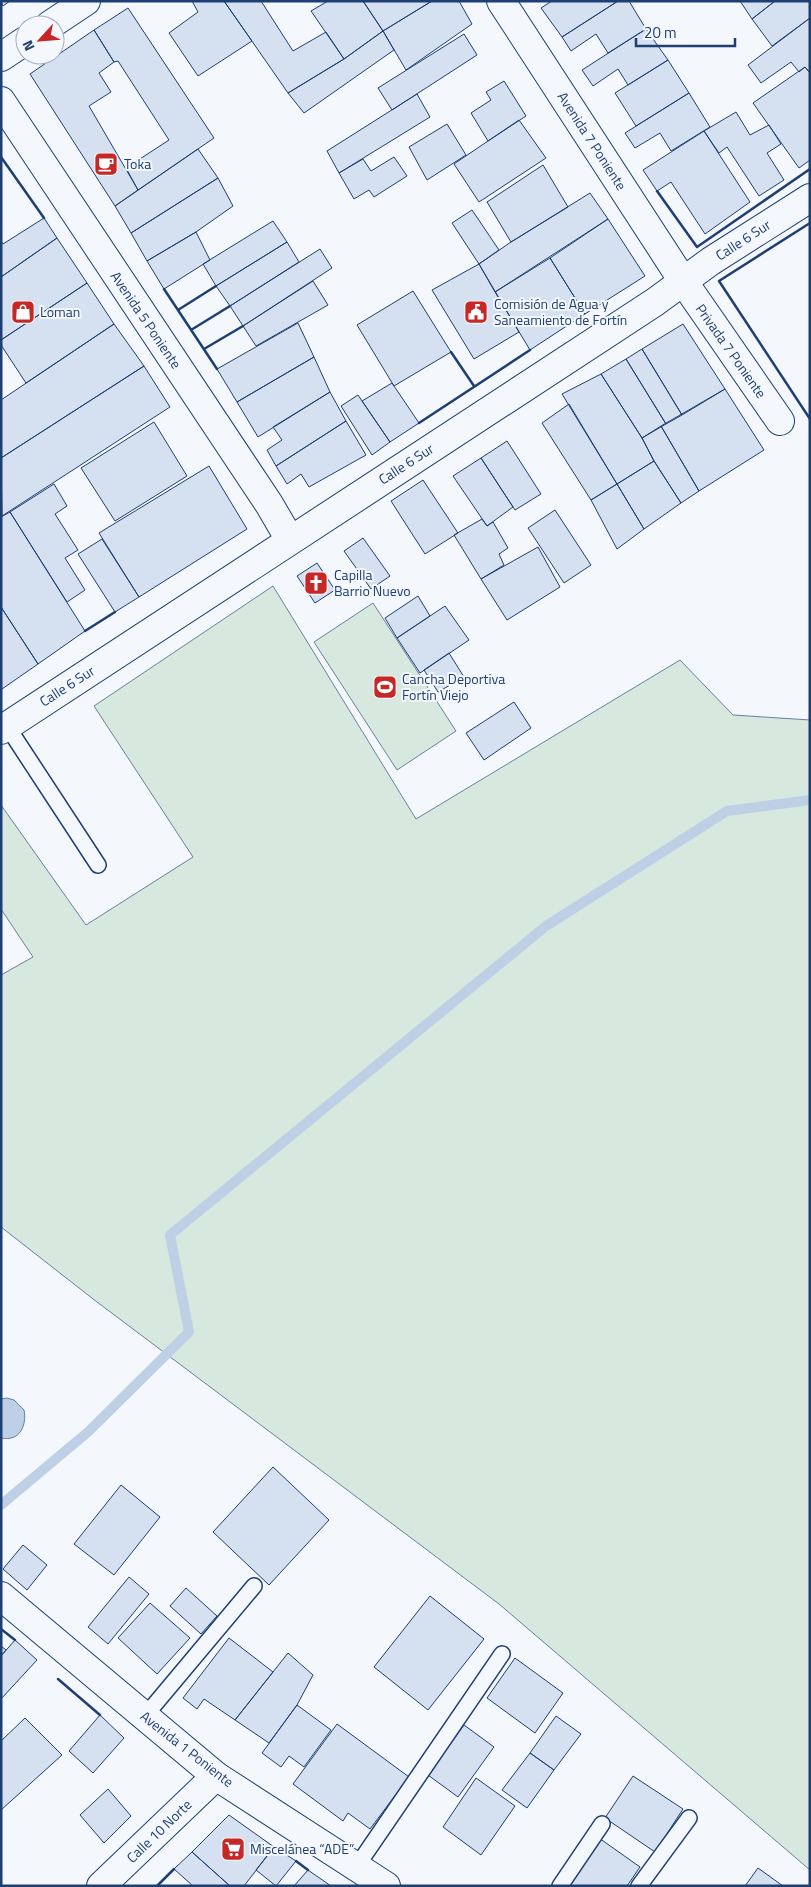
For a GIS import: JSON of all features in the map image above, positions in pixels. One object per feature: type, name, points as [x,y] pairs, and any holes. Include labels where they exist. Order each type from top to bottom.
[{"type":"street","points":[[65,15],[86,1]]},
{"type":"street","name":"Avenida 7 Poniente","points":[[501,1],[683,281]]},
{"type":"street","points":[[1,57],[15,48]]},
{"type":"street","name":"Avenida 5 Poniente","points":[[1,101],[269,504],[290,540]]},
{"type":"street","name":"Calle 6 Sur","points":[[4,728],[655,302],[683,281],[810,198]]},
{"type":"street","name":"Privada 7 Poniente","points":[[683,281],[780,421]]},
{"type":"street","name":"Avenida 1 Poniente","points":[[1,1596],[216,1776],[386,1886]]},
{"type":"street","name":"Calle 10 Norte","points":[[101,1886],[216,1776]]},
{"type":"lane","points":[[4,728],[98,865]]},
{"type":"lane","points":[[145,1716],[254,1586]]},
{"type":"lane","points":[[357,1866],[502,1654]]},
{"type":"lane","points":[[639,1886],[689,1818]]},
{"type":"lane","points":[[560,1886],[602,1824]]},
{"type":"shaded area","points":[[273,586],[416,819],[680,660],[733,715],[810,720],[810,1870],[499,1604],[97,1302],[1,1227],[1,975],[33,957],[1,909],[1,805],[86,925],[193,857],[94,706]]},
{"type":"shaded area","name":"Cancha Deportiva Fortín Viejo","points":[[373,603],[456,731],[397,770],[314,642]]},
{"type":"water","points":[[1,1399],[14,1400],[24,1410],[25,1416],[21,1431],[8,1439],[1,1438]]},
{"type":"building","points":[[1,1],[10,1],[3,6]]},
{"type":"building","points":[[192,1],[224,1],[252,41],[198,76],[169,33],[198,12]]},
{"type":"building","points":[[224,1],[261,1],[293,51],[326,32],[344,59],[288,93]]},
{"type":"building","points":[[328,1],[363,1],[383,31],[344,59],[311,11]]},
{"type":"building","points":[[363,1],[432,1],[383,31]]},
{"type":"building","points":[[432,1],[459,1],[472,24],[406,70],[383,31]]},
{"type":"building","points":[[552,1],[618,1],[562,37],[541,8]]},
{"type":"building","points":[[618,1],[629,1],[646,29],[608,53],[596,34],[571,51],[562,37]]},
{"type":"building","points":[[740,1],[775,1],[752,19]]},
{"type":"building","points":[[775,1],[810,1],[810,18],[772,46],[752,19]]},
{"type":"building","points":[[128,8],[214,138],[138,190],[126,168],[169,140],[118,61],[114,62],[94,30]]},
{"type":"building","points":[[810,18],[810,73],[805,67],[799,72],[791,62],[761,83],[748,65]]},
{"type":"building","points":[[646,29],[668,60],[628,85],[618,69],[593,86],[582,70]]},
{"type":"building","points":[[94,30],[114,62],[99,73],[111,92],[89,106],[138,190],[115,206],[30,74],[43,65],[65,65],[65,50]]},
{"type":"building","points":[[383,31],[394,50],[304,113],[288,93],[344,59]]},
{"type":"building","points":[[464,34],[477,55],[392,110],[378,88]]},
{"type":"building","points":[[668,60],[689,93],[636,126],[615,93]]},
{"type":"building","points":[[805,67],[810,73],[810,160],[799,168],[753,103]]},
{"type":"building","points":[[504,81],[526,116],[488,141],[471,113],[491,100],[486,92]]},
{"type":"building","points":[[689,93],[710,127],[671,151],[660,133],[635,148],[625,133]]},
{"type":"building","points":[[417,94],[430,117],[339,173],[327,151]]},
{"type":"building","points":[[736,112],[750,135],[769,125],[781,144],[767,153],[784,180],[759,196],[727,147],[719,153],[704,131]]},
{"type":"building","points":[[519,120],[546,158],[479,202],[454,164]]},
{"type":"building","points":[[447,124],[466,155],[427,180],[409,147]]},
{"type":"building","points":[[704,131],[750,202],[705,234],[671,182],[657,191],[643,170]]},
{"type":"building","points":[[198,149],[218,178],[131,233],[115,206]]},
{"type":"building","points":[[394,157],[407,176],[374,197],[369,190],[354,199],[339,173],[363,159],[371,171]]},
{"type":"building","points":[[543,165],[568,207],[511,242],[487,202]]},
{"type":"building","points":[[218,178],[233,206],[196,232],[147,261],[131,233]]},
{"type":"building","points":[[590,193],[608,219],[495,292],[479,264]]},
{"type":"building","points":[[472,210],[499,250],[479,264],[452,223]]},
{"type":"building","points":[[44,218],[57,238],[1,277],[1,241],[3,244]]},
{"type":"building","points":[[608,219],[645,276],[585,314],[550,258]]},
{"type":"building","points":[[273,221],[287,242],[216,286],[203,264]]},
{"type":"building","points":[[196,232],[210,260],[164,289],[147,261]]},
{"type":"building","name":"Loman","points":[[57,238],[87,283],[1,340],[1,277]]},
{"type":"building","points":[[287,242],[299,262],[230,306],[216,286]]},
{"type":"building","points":[[320,249],[332,268],[243,326],[230,306]]},
{"type":"building","points":[[550,258],[585,314],[530,350],[495,292]]},
{"type":"building","name":"Comisión de Agua y Saneamiento de Fortín","points":[[479,264],[519,332],[474,359],[432,290]]},
{"type":"building","points":[[313,281],[328,305],[256,346],[243,326]]},
{"type":"building","points":[[87,283],[114,324],[26,383],[1,345],[1,340]]},
{"type":"building","points":[[413,291],[451,352],[394,386],[357,325]]},
{"type":"building","points":[[298,323],[314,357],[237,402],[217,369]]},
{"type":"building","points":[[114,324],[144,366],[1,458],[1,400]]},
{"type":"building","points":[[683,324],[725,389],[682,415],[642,349]]},
{"type":"building","points":[[642,349],[682,415],[666,424],[626,359]]},
{"type":"building","points":[[314,357],[330,392],[258,437],[237,402]]},
{"type":"building","points":[[626,359],[666,424],[642,438],[601,374]]},
{"type":"building","points":[[144,366],[170,407],[2,516],[1,458]]},
{"type":"building","points":[[601,374],[642,438],[654,461],[617,484],[562,394]]},
{"type":"building","points":[[392,383],[419,423],[390,442],[362,401]]},
{"type":"building","points":[[725,389],[764,450],[699,491],[661,426]]},
{"type":"building","points":[[330,392],[346,421],[276,466],[267,450],[282,440],[273,427]]},
{"type":"building","points":[[358,395],[390,442],[372,455],[341,406]]},
{"type":"building","points":[[569,404],[617,484],[591,500],[542,423]]},
{"type":"building","points":[[346,421],[366,455],[309,487],[301,474],[287,484],[276,466]]},
{"type":"building","points":[[154,422],[187,476],[115,521],[81,468]]},
{"type":"building","points":[[661,426],[699,491],[681,503],[654,461],[642,438]]},
{"type":"building","points":[[507,441],[541,494],[515,510],[481,458]]},
{"type":"building","points":[[481,458],[513,507],[487,526],[453,476]]},
{"type":"building","points":[[654,461],[681,503],[644,529],[617,484]]},
{"type":"building","points":[[209,466],[247,529],[139,597],[99,533]]},
{"type":"building","points":[[423,480],[458,533],[425,554],[391,501]]},
{"type":"building","points":[[54,484],[67,506],[55,514],[78,550],[65,558],[85,590],[67,602],[10,512]]},
{"type":"building","points":[[617,484],[644,529],[617,549],[591,500]]},
{"type":"building","points":[[555,510],[591,565],[564,583],[528,528]]},
{"type":"building","points":[[10,512],[85,631],[38,664],[1,607],[1,517]]},
{"type":"building","points":[[482,519],[487,526],[493,522],[508,548],[499,554],[504,565],[481,579],[454,535]]},
{"type":"building","points":[[363,538],[390,576],[371,589],[344,551]]},
{"type":"building","points":[[102,539],[139,597],[115,612],[78,554]]},
{"type":"building","points":[[538,547],[560,587],[507,620],[481,579]]},
{"type":"building","name":"Capilla Barrio Nuevo","points":[[317,563],[335,590],[315,603],[297,576]]},
{"type":"building","points":[[418,596],[430,616],[397,638],[385,618]]},
{"type":"building","points":[[445,606],[469,640],[420,673],[397,638]]},
{"type":"building","points":[[1,607],[38,664],[2,689],[1,687]]},
{"type":"building","points":[[449,653],[464,677],[438,692],[424,670]]},
{"type":"building","points":[[514,702],[531,728],[484,760],[466,733]]},
{"type":"building","points":[[273,1467],[329,1520],[269,1585],[213,1532]]},
{"type":"building","points":[[121,1485],[160,1517],[114,1575],[74,1544]]},
{"type":"building","points":[[23,1545],[47,1565],[27,1590],[3,1569]]},
{"type":"building","points":[[129,1577],[149,1594],[108,1644],[88,1627]]},
{"type":"building","points":[[186,1588],[217,1616],[201,1634],[170,1606]]},
{"type":"building","points":[[430,1596],[484,1639],[428,1710],[374,1667]]},
{"type":"building","points":[[150,1603],[190,1638],[157,1674],[118,1638]]},
{"type":"building","points":[[229,1638],[273,1672],[235,1720],[204,1699],[197,1709],[183,1698]]},
{"type":"building","points":[[15,1640],[37,1660],[1,1699],[1,1656]]},
{"type":"building","points":[[1,1646],[6,1650],[1,1656]]},
{"type":"building","points":[[288,1653],[313,1675],[297,1705],[269,1743],[235,1720]]},
{"type":"building","points":[[515,1658],[563,1693],[535,1733],[487,1698]]},
{"type":"building","points":[[297,1705],[331,1730],[304,1767],[289,1756],[281,1767],[262,1753]]},
{"type":"building","points":[[100,1715],[124,1738],[93,1773],[69,1751]]},
{"type":"building","points":[[556,1716],[581,1734],[554,1770],[530,1753]]},
{"type":"building","points":[[25,1718],[62,1755],[1,1810],[1,1741]]},
{"type":"building","points":[[337,1724],[409,1777],[370,1829],[348,1813],[343,1821],[293,1784]]},
{"type":"building","points":[[464,1725],[494,1747],[458,1797],[428,1775]]},
{"type":"building","points":[[530,1753],[554,1770],[527,1808],[502,1790]]},
{"type":"building","points":[[633,1776],[683,1809],[655,1852],[605,1818]]},
{"type":"building","points":[[476,1778],[515,1806],[481,1855],[443,1827]]},
{"type":"building","points":[[108,1789],[131,1816],[104,1843],[80,1815]]},
{"type":"building","name":"Miscelánea “ADE”","points":[[229,1815],[274,1847],[244,1886],[230,1886],[192,1852]]},
{"type":"building","points":[[599,1838],[640,1867],[627,1886],[565,1886]]},
{"type":"building","points":[[274,1847],[296,1861],[276,1886],[256,1870]]},
{"type":"building","points":[[192,1852],[230,1886],[193,1886],[174,1869]]},
{"type":"building","points":[[758,1868],[783,1886],[745,1886]]},
{"type":"building","points":[[308,1870],[331,1886],[294,1886]]},
{"type":"waterway","points":[[1,1505],[88,1432],[189,1332],[170,1235],[546,926],[727,811],[810,800]]},
{"type":"wall","points":[[1,157],[44,218]]},
{"type":"wall","points":[[657,191],[697,247],[810,169]]},
{"type":"wall","points":[[810,223],[719,281],[810,419]]},
{"type":"wall","points":[[178,310],[216,286]]},
{"type":"wall","points":[[164,289],[217,369]]},
{"type":"wall","points":[[191,330],[230,306]]},
{"type":"wall","points":[[204,349],[243,326]]},
{"type":"wall","points":[[419,423],[530,350]]},
{"type":"wall","points":[[451,352],[474,386]]},
{"type":"wall","points":[[85,631],[115,612]]},
{"type":"wall","points":[[1,1629],[15,1640]]},
{"type":"wall","points":[[58,1679],[100,1715]]},
{"type":"wall","points":[[296,1861],[308,1870]]},
{"type":"wall","points":[[157,1886],[174,1869]]},
{"type":"place","name":"Toka","points":[[106,164]]},
{"type":"place","name":"Loman","points":[[23,312]]},
{"type":"place","name":"Comisión de Agua y Saneamiento de Fortín","points":[[476,312]]},
{"type":"place","name":"Capilla Barrio Nuevo","points":[[316,583]]},
{"type":"place","name":"Cancha Deportiva Fortín Viejo","points":[[385,687]]},
{"type":"place","name":"Miscelánea “ADE”","points":[[233,1849]]}]
